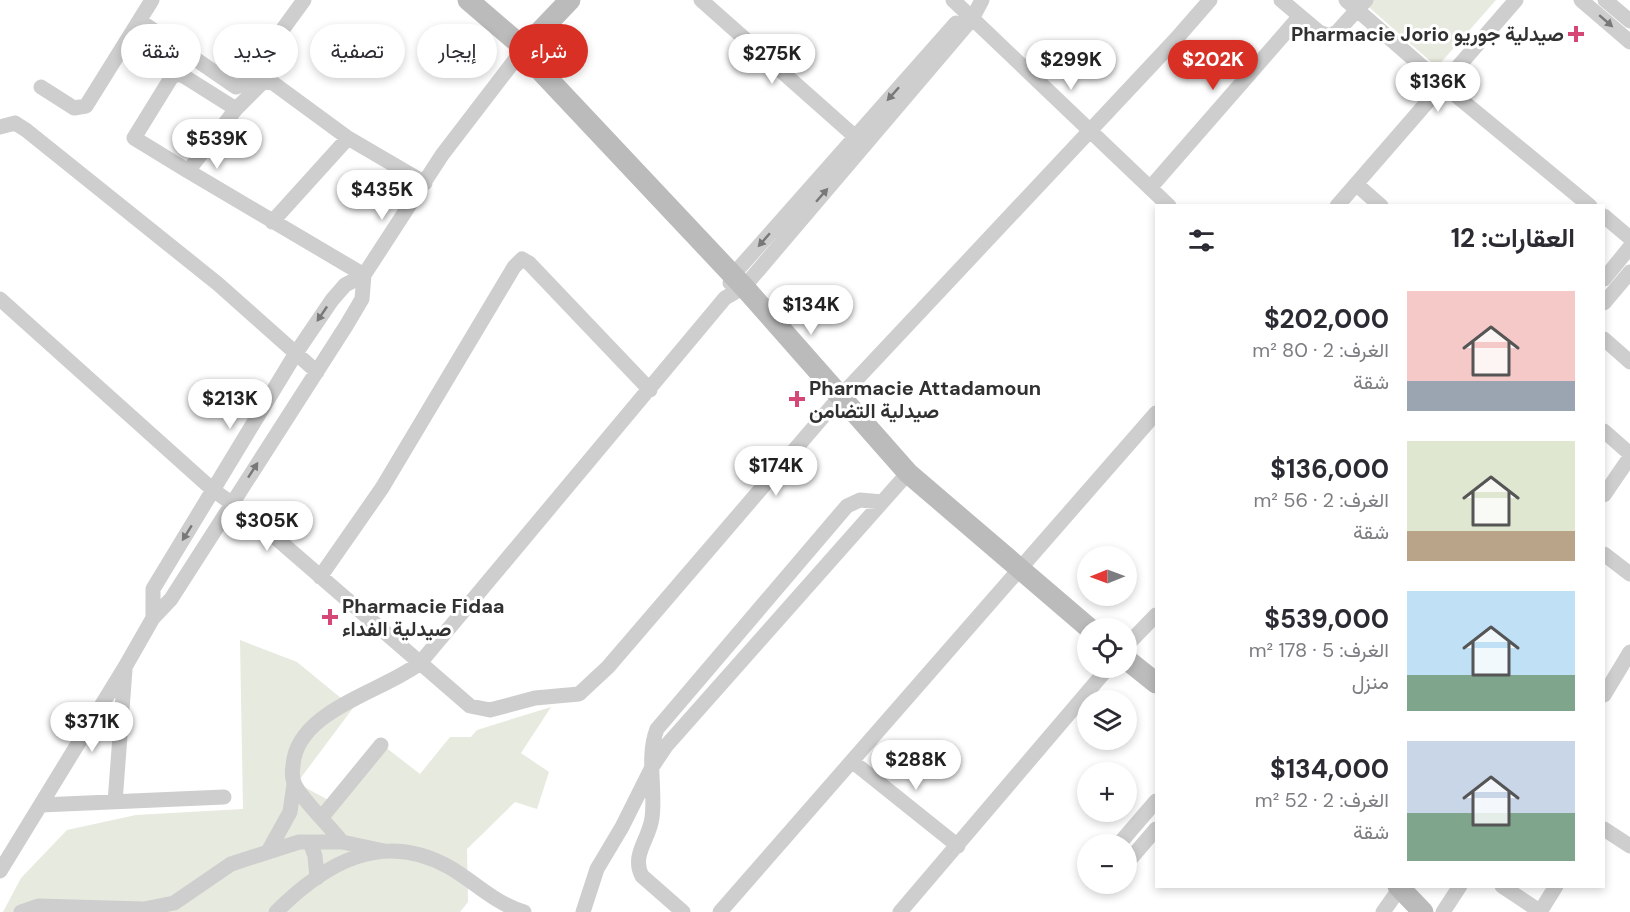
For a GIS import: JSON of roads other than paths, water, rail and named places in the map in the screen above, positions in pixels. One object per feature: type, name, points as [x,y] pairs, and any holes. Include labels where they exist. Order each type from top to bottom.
[{"type":"street","points":[[41,87],[74,108],[86,106],[152,0]]},
{"type":"street","points":[[140,21],[236,87],[243,84],[304,0]]},
{"type":"street","points":[[468,0],[509,35]]},
{"type":"street","points":[[547,24],[570,0]]},
{"type":"street","points":[[701,0],[860,141]]},
{"type":"street","points":[[952,0],[974,9],[1089,131],[1167,204]]},
{"type":"street","points":[[0,299],[213,490],[232,502],[477,709],[490,710],[535,698],[575,695],[585,691],[839,398],[1210,0]]},
{"type":"street","points":[[1281,0],[1319,32],[1329,36],[1337,32],[1356,3],[1442,84],[1588,204]]},
{"type":"street","points":[[1339,204],[1516,0]]},
{"type":"street","points":[[1581,0],[1630,42]]},
{"type":"street","points":[[1605,0],[1630,21]]},
{"type":"street","points":[[269,850],[290,812],[294,784],[293,759],[302,737],[356,697],[405,675],[420,663],[650,390],[738,281],[974,9]]},
{"type":"street","points":[[1150,188],[1300,16]]},
{"type":"street","points":[[153,618],[153,589],[296,352],[345,285],[364,275],[442,155],[509,68]]},
{"type":"street","points":[[236,109],[182,75],[176,74],[171,78],[134,138],[364,275]]},
{"type":"street","points":[[547,78],[738,281],[839,398],[908,473],[1077,618]]},
{"type":"street","points":[[188,171],[236,109],[260,84],[270,82],[348,138],[425,183]]},
{"type":"street","points":[[0,127],[15,123],[26,130],[218,284],[317,372]]},
{"type":"street","points":[[272,222],[348,138]]},
{"type":"street","points":[[1356,184],[1379,204]]},
{"type":"street","points":[[1605,217],[1630,238]]},
{"type":"street","points":[[1605,278],[1630,247]]},
{"type":"street","points":[[320,577],[382,488],[415,429],[455,369],[514,267],[522,260],[529,263],[650,390]]},
{"type":"street","points":[[1605,302],[1630,272]]},
{"type":"street","points":[[0,871],[153,618],[171,599],[363,299],[364,275]]},
{"type":"street","points":[[1605,340],[1630,362]]},
{"type":"street","points":[[720,912],[1155,415]]},
{"type":"street","points":[[1605,432],[1630,456],[1605,494]]},
{"type":"street","points":[[583,912],[597,869],[622,827],[652,767],[666,746],[908,473]]},
{"type":"street","points":[[683,912],[642,876],[638,868],[639,852],[652,822],[654,737],[662,722],[847,506],[860,500],[882,502]]},
{"type":"street","points":[[1605,555],[1630,574]]},
{"type":"street","points":[[1137,635],[1155,616]]},
{"type":"street","points":[[1605,693],[1630,652]]},
{"type":"street","points":[[116,802],[125,667]]},
{"type":"street","points":[[1137,667],[1155,681]]},
{"type":"street","points":[[900,912],[1100,678]]},
{"type":"street","points":[[322,817],[381,745]]},
{"type":"street","points":[[853,762],[958,846]]},
{"type":"street","points":[[294,784],[342,842]]},
{"type":"street","points":[[41,805],[224,797]]},
{"type":"street","points":[[1128,834],[1155,802]]},
{"type":"street","points":[[1137,851],[1155,830]]},
{"type":"street","points":[[1605,830],[1630,846]]},
{"type":"street","points":[[310,842],[315,856],[317,878]]},
{"type":"street","points":[[159,912],[231,864],[269,850],[310,842],[342,842],[425,856],[438,861],[489,897],[524,912]]},
{"type":"street","points":[[276,912],[317,878],[352,857],[384,850]]},
{"type":"street","points":[[1383,912],[1398,888]]},
{"type":"street","points":[[1400,888],[1423,912]]},
{"type":"street","points":[[1443,912],[1459,888]]},
{"type":"street","points":[[1505,888],[1540,912],[1555,888]]},
{"type":"street","points":[[21,912],[38,906],[144,909],[174,903]]},
{"type":"place","name":"Pharmacie Jorio صيدلية جوريو","points":[[1576,34]]},
{"type":"place","name":"Pharmacie Attadamoun صيدلية التضامن","points":[[797,399]]},
{"type":"place","name":"Pharmacie Fidaa صيدلية الفداء","points":[[330,617]]}]
